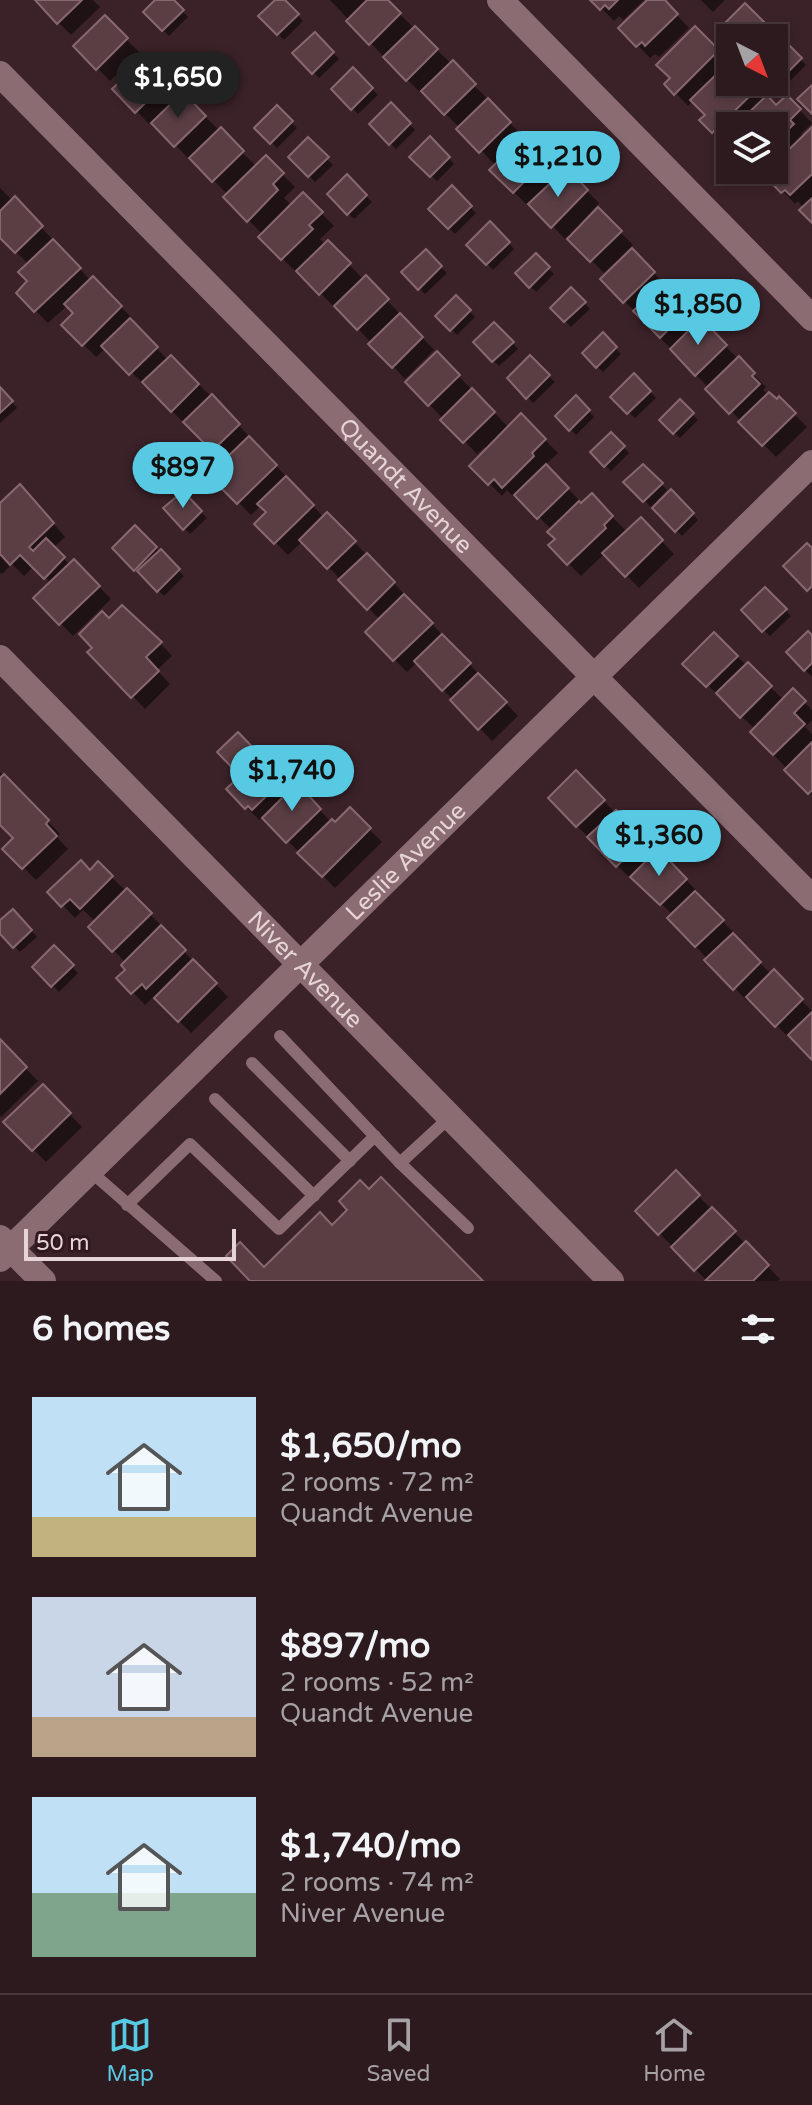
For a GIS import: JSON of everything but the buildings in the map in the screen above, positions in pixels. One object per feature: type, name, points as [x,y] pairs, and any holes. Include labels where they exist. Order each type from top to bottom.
[{"type":"street","points":[[500,0],[812,318]]},
{"type":"street","name":"Quandt Avenue","points":[[0,74],[812,898]]},
{"type":"street","name":"Leslie Avenue","points":[[4,1248],[90,1171],[812,463]]},
{"type":"street","name":"Niver Avenue","points":[[0,658],[611,1281]]},
{"type":"street","points":[[4,1248],[43,1281]]},
{"type":"lane","points":[[280,1036],[400,1163],[468,1228]]},
{"type":"lane","points":[[252,1063],[350,1161]]},
{"type":"lane","points":[[215,1099],[314,1196]]},
{"type":"lane","points":[[400,1163],[450,1117]]},
{"type":"lane","points":[[127,1205],[190,1144],[279,1229],[375,1136]]},
{"type":"lane","points":[[90,1171],[216,1281]]}]
